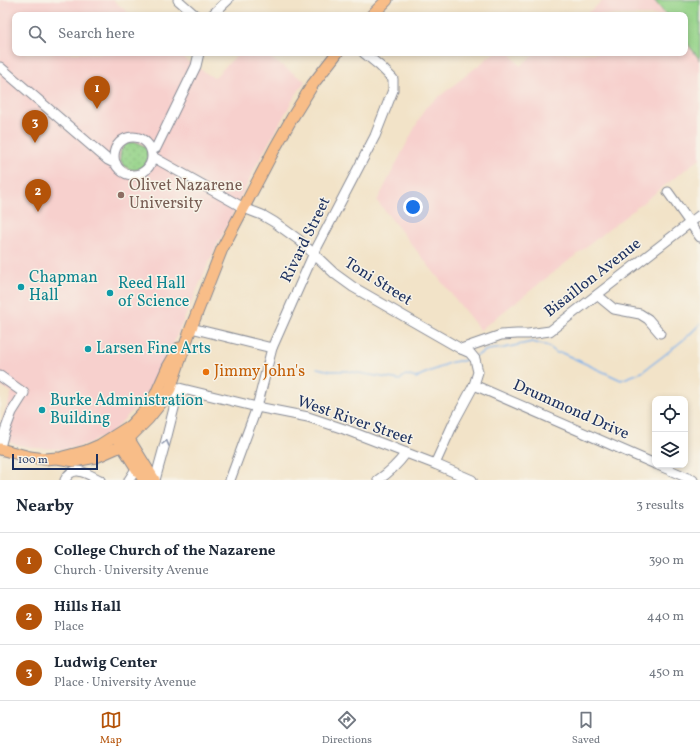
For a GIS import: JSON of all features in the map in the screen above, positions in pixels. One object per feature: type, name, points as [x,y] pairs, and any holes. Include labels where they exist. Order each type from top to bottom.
[{"type":"main road","points":[[375,12],[387,0]]},
{"type":"main road","points":[[0,448],[30,457],[45,459],[57,458],[75,461],[96,457],[148,420],[174,385],[191,328],[222,249],[292,118],[313,84],[335,56]]},
{"type":"main road","points":[[122,438],[130,426],[147,408],[156,394],[168,367],[191,328]]},
{"type":"main road","points":[[122,438],[136,469],[144,480]]},
{"type":"main road","points":[[122,438],[154,480]]},
{"type":"street","points":[[178,0],[192,12]]},
{"type":"street","points":[[215,12],[228,0]]},
{"type":"street","points":[[152,154],[196,66],[198,56]]},
{"type":"street","name":"Rivard Street","points":[[230,480],[257,407],[272,348],[314,253],[375,136],[393,90],[393,79],[368,56]]},
{"type":"street","points":[[0,67],[108,160],[116,164]]},
{"type":"street","points":[[132,136],[139,137],[149,144],[152,154],[151,163],[148,169],[137,175],[131,175],[120,170],[116,164],[114,152],[116,146],[121,141],[132,136]]},
{"type":"street","name":"Toni Street","points":[[152,154],[244,208],[262,215],[274,222],[299,240],[335,274],[353,287],[464,350]]},
{"type":"street","points":[[668,192],[700,237]]},
{"type":"street","name":"Bisaillon Avenue","points":[[464,350],[501,335],[528,334],[550,331],[700,215]]},
{"type":"street","points":[[597,295],[614,310],[640,314],[648,319],[660,333]]},
{"type":"street","points":[[191,328],[272,348]]},
{"type":"street","points":[[435,464],[454,422],[474,384],[478,372],[475,359],[464,350]]},
{"type":"street","points":[[0,376],[24,392],[12,412],[0,448]]},
{"type":"street","name":"Drummond Drive","points":[[474,384],[652,463]]},
{"type":"street","points":[[154,480],[166,440],[174,385]]},
{"type":"street","name":"West River Street","points":[[174,385],[257,407],[308,418],[344,429],[472,480]]},
{"type":"street","points":[[378,480],[396,466],[406,453]]},
{"type":"street","points":[[665,468],[693,480]]},
{"type":"street","points":[[129,480],[136,469]]},
{"type":"street","points":[[64,480],[69,473],[74,470],[100,480]]},
{"type":"shaded area","name":"Olivet Nazarene University","points":[[0,0],[113,0],[127,12],[12,12],[12,56],[182,56],[214,78],[236,56],[268,56],[305,81],[258,162],[209,262],[165,363],[147,393],[111,433],[79,447],[64,449],[36,448],[18,445],[0,439],[0,427],[12,392],[0,386]]},
{"type":"shaded area","points":[[604,0],[658,0],[667,12],[589,12]]},
{"type":"shaded area","points":[[688,40],[700,56],[700,158],[480,330],[377,201],[425,108],[490,56],[512,56],[520,66],[532,56],[688,56]]},
{"type":"green space","points":[[654,0],[700,0],[700,60],[688,44],[688,12],[664,12]]},
{"type":"green space","points":[[134,142],[144,146],[148,156],[144,166],[134,170],[124,166],[120,156],[124,146]]},
{"type":"waterway","points":[[476,356],[487,350],[532,342],[548,346],[557,353],[562,353],[621,380],[642,372],[688,336],[700,324]]},
{"type":"waterway","points":[[317,368],[331,371],[347,371],[400,380],[406,375],[416,378],[448,363],[471,358]]},
{"type":"place","name":"College Church of the Nazarene","points":[[97,109]]},
{"type":"place","name":"Ludwig Center","points":[[35,143]]},
{"type":"place","name":"Olivet Nazarene University","points":[[121,195]]},
{"type":"place","name":"Hills Hall","points":[[38,212]]},
{"type":"place","name":"Chapman Hall","points":[[21,287]]},
{"type":"place","name":"Reed Hall of Science","points":[[110,293]]},
{"type":"place","name":"Larsen Fine Arts","points":[[88,349]]},
{"type":"place","name":"Jimmy John's","points":[[206,372]]},
{"type":"place","name":"Burke Administration Building","points":[[42,410]]}]
